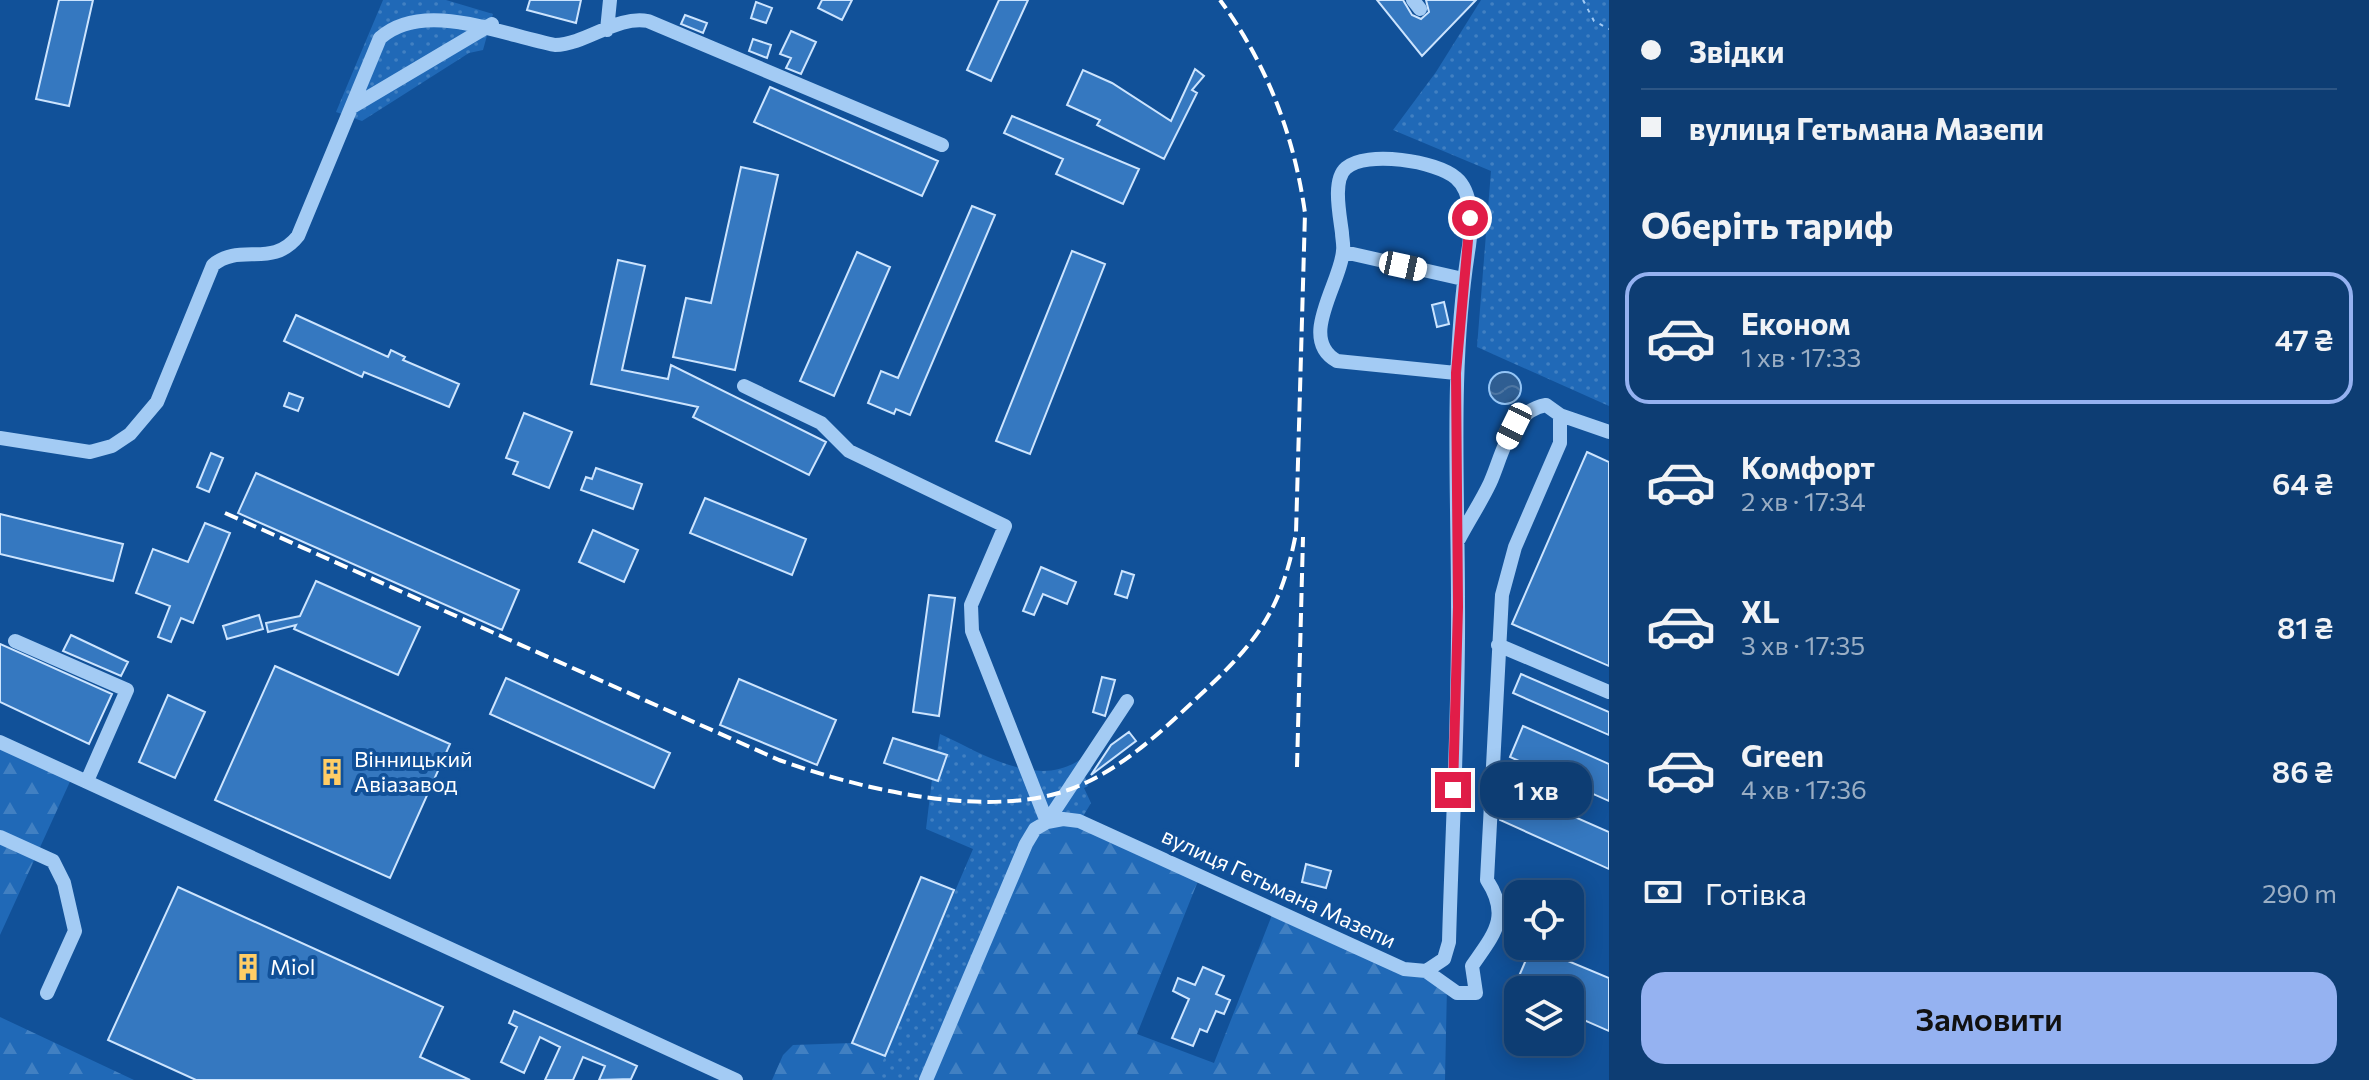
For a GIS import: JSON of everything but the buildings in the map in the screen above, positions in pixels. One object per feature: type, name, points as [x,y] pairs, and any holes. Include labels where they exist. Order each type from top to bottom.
[{"type":"street","points":[[607,30],[610,0]]},
{"type":"street","points":[[0,438],[90,452],[112,446],[138,427],[157,402],[207,274],[225,257],[278,253],[292,243],[303,227],[380,38],[401,14],[418,8],[440,8],[555,45],[572,43],[633,20],[654,23],[942,145]]},
{"type":"street","points":[[351,108],[492,24]]},
{"type":"street","points":[[1426,971],[1444,959],[1449,942],[1458,542],[1456,373],[1463,279],[1470,243],[1469,200],[1457,178],[1408,160],[1372,160],[1346,168],[1339,182],[1344,252],[1322,320],[1325,354],[1337,361],[1456,373]]},
{"type":"street","points":[[1344,252],[1463,279]]},
{"type":"street","points":[[744,386],[821,423],[849,451],[1005,526],[971,605],[972,631],[1047,822]]},
{"type":"street","points":[[1458,542],[1489,485],[1514,426],[1532,408],[1546,405],[1560,415],[1609,432]]},
{"type":"street","points":[[1560,415],[1560,443],[1515,547],[1502,595],[1498,645],[1609,692]]},
{"type":"street","points":[[15,641],[127,690],[87,781]]},
{"type":"street","name":"вулиця Гетьмана Мазепи","points":[[1047,822],[1063,819],[1079,821],[1404,969],[1426,971],[1457,993],[1476,993],[1472,966],[1499,924],[1499,898],[1487,880],[1498,645]]},
{"type":"street","points":[[926,1080],[1026,844],[1035,829],[1047,822],[1127,701]]},
{"type":"street","points":[[0,742],[736,1080]]},
{"type":"street","points":[[0,837],[53,861],[64,883],[75,931],[47,993]]},
{"type":"path","points":[[1583,0],[1594,21],[1609,29]]},
{"type":"green space","points":[[383,0],[446,0],[493,14],[483,50],[469,53],[362,121],[336,112]]},
{"type":"green space","points":[[1481,0],[1609,0],[1609,406],[1477,347],[1491,171],[1393,130],[1436,72]]},
{"type":"green space","points":[[940,734],[991,758],[1028,770],[1064,768],[1081,759],[1092,769],[1085,776],[1088,786],[1084,788],[1091,803],[926,1080],[884,1080],[876,1076],[973,849],[926,829],[932,779],[939,780],[947,756],[937,752]]},
{"type":"green space","points":[[0,742],[73,775],[0,935]]},
{"type":"green space","points":[[1063,819],[1200,876],[1137,1034],[1214,1063],[1274,910],[1447,986],[1445,1080],[926,1080],[1030,836]]},
{"type":"green space","points":[[0,1017],[134,1080],[0,1080]]},
{"type":"green space","points":[[852,1043],[885,1056],[877,1075],[884,1080],[772,1080],[783,1055],[793,1045]]},
{"type":"water","points":[[1505,372],[1516,377],[1521,388],[1516,399],[1505,404],[1494,399],[1489,388],[1494,377]]},
{"type":"railway","points":[[225,513],[779,760],[811,771],[924,797],[1001,802],[1038,798],[1071,789],[1107,772],[1155,736],[1219,677],[1251,642],[1283,584],[1296,533],[1305,213],[1294,156],[1276,101],[1252,49],[1220,0]]},
{"type":"railway","points":[[1297,767],[1303,537]]},
{"type":"place","name":"Вінницький Авіазавод","points":[[332,772]]},
{"type":"place","name":"Miol","points":[[248,967]]},
{"type":"route","points":[[1453,790],[1458,607],[1456,373],[1470,218]]}]
